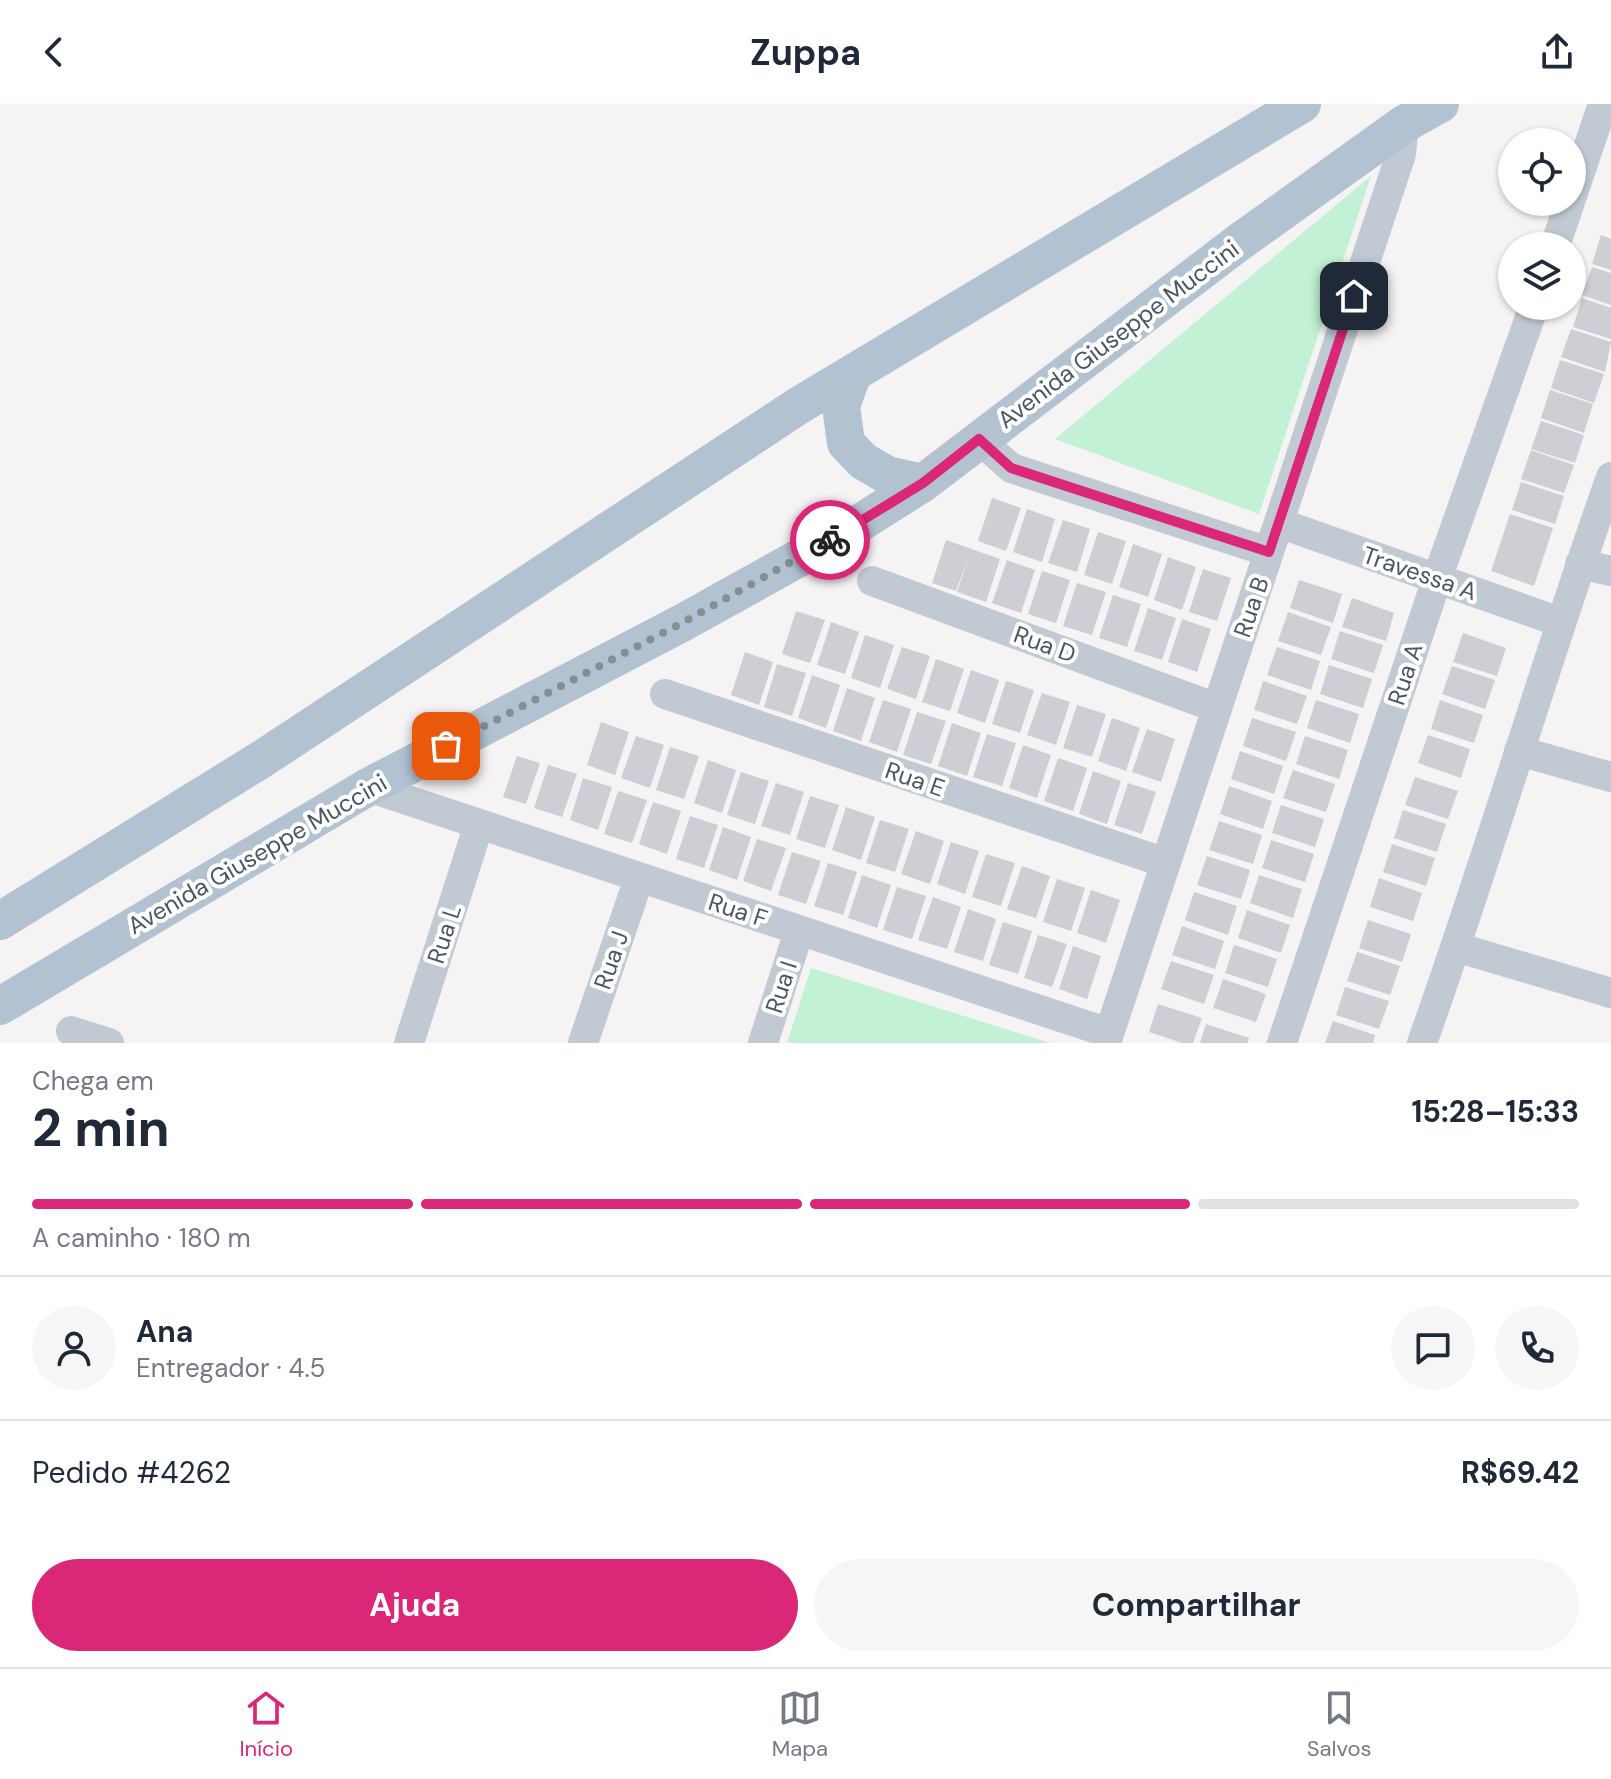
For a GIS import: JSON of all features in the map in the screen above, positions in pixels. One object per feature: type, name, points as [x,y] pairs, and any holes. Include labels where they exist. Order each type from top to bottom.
[{"type":"main road","points":[[0,921],[262,759],[798,406],[1302,104]]},
{"type":"main road","name":"Avenida Giuseppe Muccini","points":[[0,1006],[368,787],[682,623],[844,533],[923,483],[1238,243],[1404,124],[1440,104]]},
{"type":"main road","points":[[853,373],[841,406],[846,443],[863,461],[887,475],[923,483]]},
{"type":"street","points":[[1586,154],[1603,104]]},
{"type":"street","name":"Rua B","points":[[1107,1038],[1401,154],[1404,124]]},
{"type":"street","name":"Rua A","points":[[1282,1043],[1437,579],[1529,320]]},
{"type":"street","points":[[979,439],[1011,468],[1269,552]]},
{"type":"street","points":[[1422,1043],[1456,947],[1560,622],[1611,477]]},
{"type":"street","name":"Travessa A","points":[[1279,523],[1560,622]]},
{"type":"street","points":[[1580,564],[1611,571]]},
{"type":"street","name":"Rua D","points":[[872,581],[1217,708]]},
{"type":"street","name":"Rua E","points":[[665,694],[1166,863]]},
{"type":"street","points":[[1519,751],[1611,777]]},
{"type":"street","name":"Rua F","points":[[368,787],[1107,1038]]},
{"type":"street","name":"Rua L","points":[[409,1043],[479,824]]},
{"type":"street","name":"Rua J","points":[[583,1043],[639,878]]},
{"type":"street","name":"Rua I","points":[[763,1043],[799,931]]},
{"type":"street","points":[[1456,947],[1611,993]]},
{"type":"street","points":[[71,1031],[109,1043]]},
{"type":"green space","points":[[1371,176],[1259,514],[1055,439]]},
{"type":"green space","points":[[811,968],[1050,1043],[787,1043]]},
{"type":"building","points":[[1601,235],[1611,239],[1611,270],[1592,264]]},
{"type":"building","points":[[1592,267],[1611,273],[1611,305],[1586,296],[1586,284]]},
{"type":"building","points":[[1586,299],[1611,308],[1611,339],[1573,327],[1575,320],[1586,320]]},
{"type":"building","points":[[1571,329],[1611,342],[1605,372],[1561,357]]},
{"type":"building","points":[[1560,360],[1604,374],[1594,403],[1551,388]]},
{"type":"building","points":[[1550,390],[1593,404],[1584,433],[1541,418]]},
{"type":"building","points":[[1541,421],[1584,435],[1575,463],[1531,449]]},
{"type":"building","points":[[1531,450],[1574,465],[1564,493],[1521,479]]},
{"type":"building","points":[[1521,482],[1564,496],[1555,524],[1512,510]]},
{"type":"building","points":[[992,498],[1021,508],[1006,551],[978,541]]},
{"type":"building","points":[[1027,509],[1055,519],[1042,562],[1013,552]]},
{"type":"building","points":[[1510,514],[1553,528],[1534,586],[1491,571]]},
{"type":"building","points":[[1063,520],[1090,529],[1077,572],[1048,563]]},
{"type":"building","points":[[1098,532],[1126,541],[1112,584],[1084,575]]},
{"type":"building","points":[[946,540],[1000,559],[986,602],[957,592],[969,556],[956,591],[932,583]]},
{"type":"building","points":[[1133,544],[1162,554],[1148,597],[1119,587]]},
{"type":"building","points":[[1168,557],[1196,567],[1182,610],[1154,600]]},
{"type":"building","points":[[1007,560],[1035,570],[1021,613],[992,603]]},
{"type":"building","points":[[1203,569],[1231,578],[1217,621],[1189,612]]},
{"type":"building","points":[[1042,571],[1070,580],[1056,623],[1028,614]]},
{"type":"building","points":[[1299,580],[1342,594],[1333,623],[1290,608]]},
{"type":"building","points":[[1077,583],[1106,592],[1092,635],[1063,626]]},
{"type":"building","points":[[1113,595],[1141,604],[1127,647],[1099,638]]},
{"type":"building","points":[[1352,598],[1394,613],[1386,641],[1342,627]]},
{"type":"building","points":[[1148,608],[1176,618],[1162,660],[1134,651]]},
{"type":"building","points":[[796,611],[825,620],[810,663],[782,654]]},
{"type":"building","points":[[1288,612],[1331,627],[1321,655],[1278,641]]},
{"type":"building","points":[[1182,619],[1211,629],[1197,672],[1168,662]]},
{"type":"building","points":[[831,622],[859,632],[845,674],[817,665]]},
{"type":"building","points":[[1340,631],[1383,645],[1374,673],[1331,659]]},
{"type":"building","points":[[1463,633],[1506,648],[1497,676],[1453,662]]},
{"type":"building","points":[[865,635],[894,645],[880,688],[851,678]]},
{"type":"building","points":[[902,647],[930,656],[916,699],[887,689]]},
{"type":"building","points":[[1277,647],[1320,661],[1311,690],[1267,675]]},
{"type":"building","points":[[745,652],[773,662],[759,705],[731,695]]},
{"type":"building","points":[[936,659],[964,669],[950,711],[922,702]]},
{"type":"building","points":[[777,664],[806,673],[792,716],[764,707]]},
{"type":"building","points":[[1329,665],[1372,679],[1363,708],[1320,694]]},
{"type":"building","points":[[1452,666],[1495,680],[1485,709],[1442,694]]},
{"type":"building","points":[[971,670],[999,680],[985,723],[957,713]]},
{"type":"building","points":[[812,675],[840,685],[826,728],[798,718]]},
{"type":"building","points":[[1006,681],[1034,690],[1020,733],[992,724]]},
{"type":"building","points":[[1263,681],[1307,696],[1297,724],[1254,710]]},
{"type":"building","points":[[847,688],[875,698],[861,741],[833,731]]},
{"type":"building","points":[[1042,693],[1070,702],[1056,745],[1027,735]]},
{"type":"building","points":[[883,700],[911,709],[897,752],[869,742]]},
{"type":"building","points":[[1316,700],[1359,714],[1350,743],[1307,728]]},
{"type":"building","points":[[1440,700],[1483,715],[1474,743],[1431,729]]},
{"type":"building","points":[[1077,705],[1106,714],[1092,757],[1063,748]]},
{"type":"building","points":[[917,712],[946,721],[931,764],[903,755]]},
{"type":"building","points":[[1112,718],[1140,728],[1126,771],[1098,761]]},
{"type":"building","points":[[1252,718],[1296,732],[1286,761],[1243,746]]},
{"type":"building","points":[[601,722],[629,732],[615,775],[587,765]]},
{"type":"building","points":[[952,723],[981,733],[967,776],[938,766]]},
{"type":"building","points":[[1147,729],[1175,739],[1161,782],[1132,772]]},
{"type":"building","points":[[987,734],[1016,743],[1002,786],[973,777]]},
{"type":"building","points":[[1428,735],[1470,749],[1461,778],[1418,763]]},
{"type":"building","points":[[636,736],[664,745],[650,788],[621,778]]},
{"type":"building","points":[[1305,736],[1348,750],[1339,779],[1296,764]]},
{"type":"building","points":[[1023,745],[1051,755],[1037,798],[1009,788]]},
{"type":"building","points":[[670,747],[699,756],[684,799],[656,790]]},
{"type":"building","points":[[1240,751],[1283,766],[1274,794],[1231,779]]},
{"type":"building","points":[[517,756],[540,763],[526,804],[503,797]]},
{"type":"building","points":[[1058,758],[1087,768],[1073,811],[1044,801]]},
{"type":"building","points":[[708,760],[736,770],[722,813],[694,803]]},
{"type":"building","points":[[548,765],[577,774],[562,817],[534,808]]},
{"type":"building","points":[[1293,770],[1335,784],[1326,812],[1283,798]]},
{"type":"building","points":[[1093,771],[1121,781],[1107,824],[1079,814]]},
{"type":"building","points":[[741,772],[769,781],[755,824],[727,815]]},
{"type":"building","points":[[1415,777],[1458,791],[1448,819],[1405,805]]},
{"type":"building","points":[[583,778],[612,787],[598,830],[570,820]]},
{"type":"building","points":[[776,783],[804,792],[790,835],[761,826]]},
{"type":"building","points":[[1128,783],[1156,792],[1142,834],[1114,825]]},
{"type":"building","points":[[1229,786],[1272,801],[1263,829],[1220,814]]},
{"type":"building","points":[[618,791],[647,800],[632,843],[604,834]]},
{"type":"building","points":[[810,796],[839,805],[825,848],[796,839]]},
{"type":"building","points":[[653,802],[681,811],[667,854],[639,844]]},
{"type":"building","points":[[1281,805],[1324,819],[1315,847],[1272,833]]},
{"type":"building","points":[[846,807],[875,817],[861,860],[832,850]]},
{"type":"building","points":[[1403,810],[1446,824],[1437,852],[1394,838]]},
{"type":"building","points":[[690,816],[718,825],[704,868],[676,859]]},
{"type":"building","points":[[880,820],[909,829],[895,872],[866,863]]},
{"type":"building","points":[[1219,821],[1262,835],[1253,864],[1209,850]]},
{"type":"building","points":[[723,827],[751,837],[737,880],[709,870]]},
{"type":"building","points":[[916,831],[944,841],[930,884],[901,874]]},
{"type":"building","points":[[757,839],[786,848],[771,891],[743,881]]},
{"type":"building","points":[[1271,840],[1314,854],[1305,882],[1262,868]]},
{"type":"building","points":[[951,842],[979,851],[965,894],[937,884]]},
{"type":"building","points":[[1392,844],[1435,858],[1426,886],[1383,872]]},
{"type":"building","points":[[792,852],[821,861],[806,904],[778,895]]},
{"type":"building","points":[[986,854],[1015,863],[1001,906],[972,897]]},
{"type":"building","points":[[1207,856],[1250,870],[1241,899],[1197,885]]},
{"type":"building","points":[[828,863],[857,872],[843,915],[814,906]]},
{"type":"building","points":[[1022,866],[1050,876],[1036,918],[1007,909]]},
{"type":"building","points":[[862,875],[891,885],[877,928],[848,918]]},
{"type":"building","points":[[1259,875],[1302,889],[1293,918],[1250,903]]},
{"type":"building","points":[[1379,878],[1422,893],[1413,921],[1370,907]]},
{"type":"building","points":[[1057,879],[1085,888],[1071,931],[1043,922]]},
{"type":"building","points":[[897,887],[926,896],[912,939],[883,930]]},
{"type":"building","points":[[1091,890],[1120,900],[1106,943],[1077,933]]},
{"type":"building","points":[[1194,892],[1237,906],[1228,935],[1185,920]]},
{"type":"building","points":[[933,897],[961,907],[947,949],[918,940]]},
{"type":"building","points":[[968,909],[996,919],[983,961],[954,952]]},
{"type":"building","points":[[1247,910],[1290,925],[1281,953],[1238,938]]},
{"type":"building","points":[[1368,920],[1411,934],[1402,962],[1359,948]]},
{"type":"building","points":[[1003,922],[1032,931],[1018,974],[989,965]]},
{"type":"building","points":[[1182,926],[1224,941],[1215,969],[1172,955]]},
{"type":"building","points":[[1038,935],[1067,944],[1052,987],[1024,978]]},
{"type":"building","points":[[1234,945],[1277,959],[1268,987],[1225,973]]},
{"type":"building","points":[[1073,946],[1101,956],[1087,999],[1059,989]]},
{"type":"building","points":[[1357,952],[1400,966],[1390,995],[1347,981]]},
{"type":"building","points":[[1171,961],[1214,975],[1204,1004],[1161,989]]},
{"type":"building","points":[[1223,979],[1266,994],[1256,1022],[1213,1008]]},
{"type":"building","points":[[1345,987],[1389,1001],[1379,1029],[1336,1015]]},
{"type":"building","points":[[1158,1004],[1202,1018],[1193,1043],[1182,1043],[1149,1032]]},
{"type":"building","points":[[1333,1021],[1375,1035],[1373,1043],[1325,1043]]},
{"type":"building","points":[[1206,1024],[1249,1038],[1248,1043],[1200,1043]]},
{"type":"way so far","points":[[446,746],[682,623],[830,540]]},
{"type":"route","points":[[830,540],[923,483],[979,439],[1011,468],[1269,552],[1354,296]]}]
